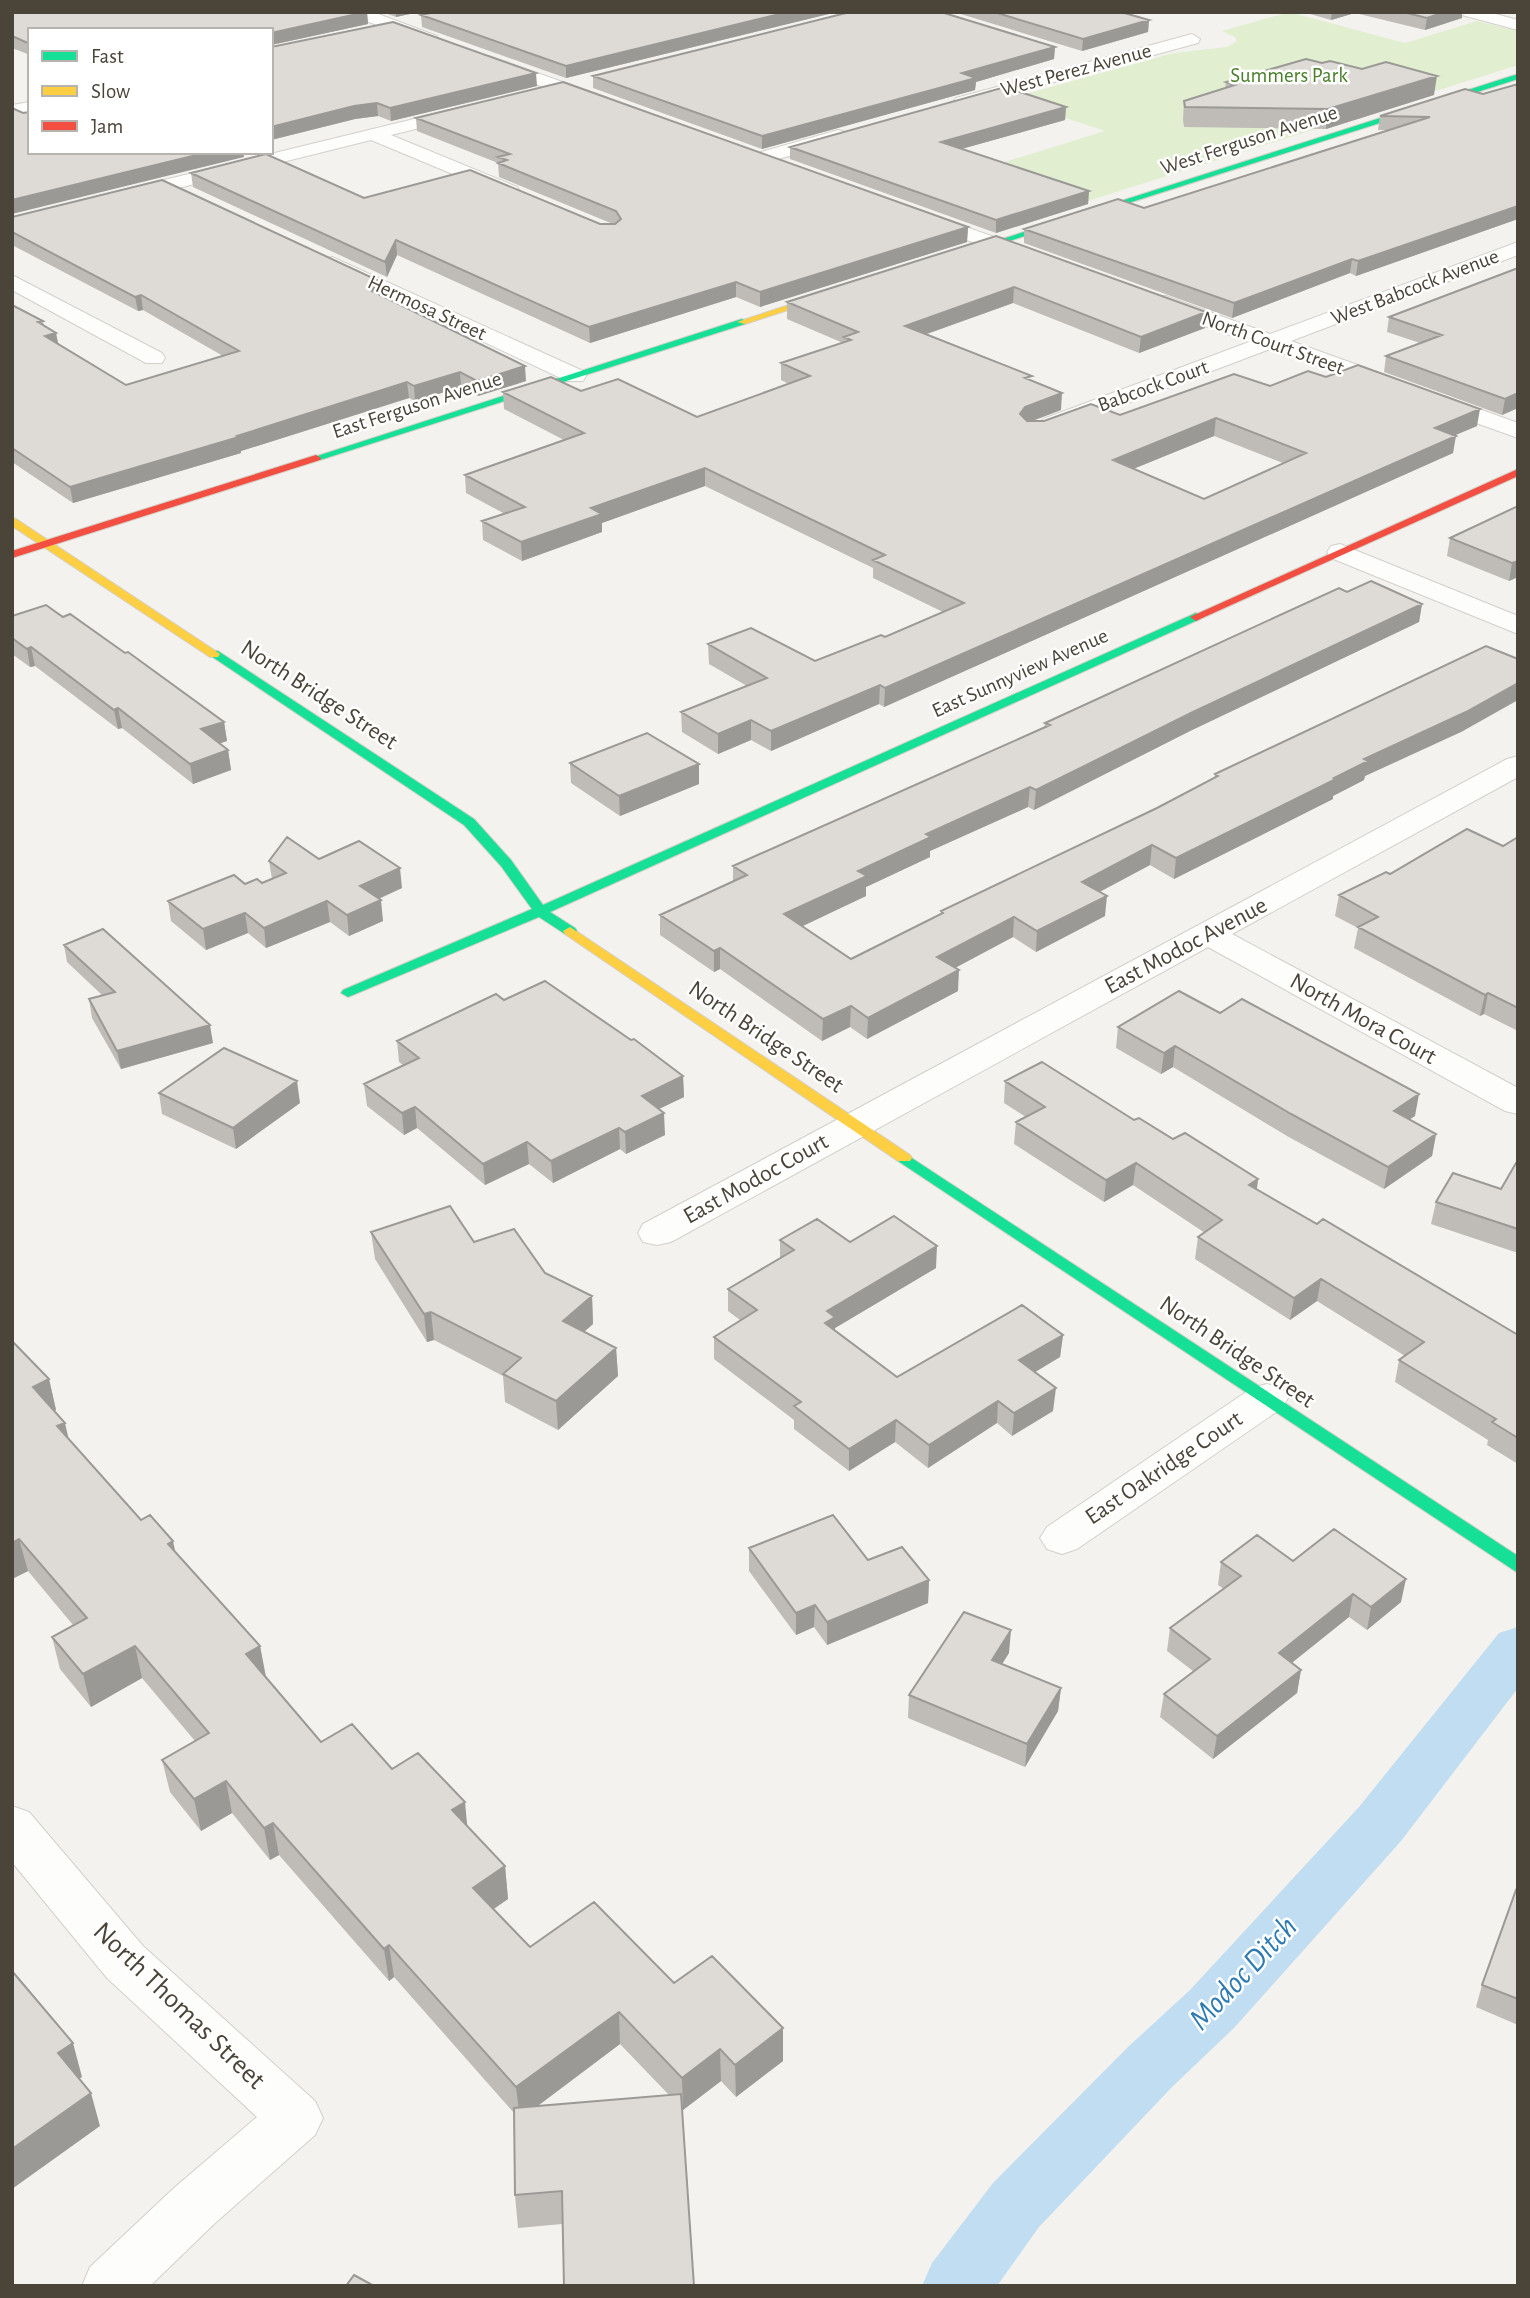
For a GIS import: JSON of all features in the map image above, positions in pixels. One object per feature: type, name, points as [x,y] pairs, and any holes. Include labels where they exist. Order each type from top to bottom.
[{"type":"street","points":[[357,12],[446,45]]},
{"type":"street","points":[[1468,12],[1518,25]]},
{"type":"street","points":[[362,33],[422,20]]},
{"type":"street","name":"West Perez Avenue","points":[[940,108],[1192,38]]},
{"type":"street","points":[[472,55],[615,107]]},
{"type":"street","points":[[1071,56],[1097,64]]},
{"type":"street","name":"West Ferguson Avenue","points":[[994,243],[1518,76]]},
{"type":"street","points":[[523,97],[594,80]]},
{"type":"street","points":[[102,201],[486,107]]},
{"type":"street","points":[[785,168],[752,156],[860,131]]},
{"type":"street","points":[[372,134],[522,196]]},
{"type":"street","points":[[166,185],[198,200]]},
{"type":"street","points":[[902,210],[1044,261]]},
{"type":"street","points":[[943,259],[994,243]]},
{"type":"street","name":"West Babcock Avenue","points":[[1272,342],[1518,248]]},
{"type":"street","name":"Hermosa Street","points":[[309,252],[575,376]]},
{"type":"street","points":[[12,281],[154,358]]},
{"type":"street","name":"East Ferguson Avenue","points":[[12,555],[854,287]]},
{"type":"street","name":"North Court Street","points":[[1133,293],[1518,431]]},
{"type":"street","name":"Babcock Court","points":[[1034,431],[1272,342]]},
{"type":"street","name":"East Sunnyview Avenue","points":[[348,993],[540,911],[1518,472]]},
{"type":"street","name":"North Bridge Street","points":[[12,521],[469,822],[506,863],[540,911],[854,1125],[1518,1566]]},
{"type":"street","points":[[1340,552],[1518,626]]},
{"type":"street","name":"East Modoc Avenue","points":[[854,1125],[1208,934],[1510,777]]},
{"type":"street","name":"North Mora Court","points":[[1208,934],[1518,1103]]},
{"type":"street","name":"East Modoc Court","points":[[657,1233],[854,1125]]},
{"type":"street","name":"East Oakridge Court","points":[[1062,1538],[1266,1398]]},
{"type":"street","name":"North Thomas Street","points":[[12,1826],[125,1962],[296,2118],[194,2206],[110,2286]]},
{"type":"green space","name":"Summers Park","points":[[1289,12],[1405,43],[1477,21],[1518,31],[1518,65],[1088,201],[988,167],[1105,131],[1007,99],[1174,53],[1227,47],[1237,41],[1235,37],[1222,31]]},
{"type":"building","points":[[366,12],[273,33],[273,28],[28,28],[28,43],[12,36],[12,13]]},
{"type":"building","points":[[435,12],[788,12],[566,66],[421,15]]},
{"type":"building","points":[[850,12],[941,12],[1055,47],[962,73],[976,78],[762,136],[593,76]]},
{"type":"building","points":[[994,12],[1121,12],[1149,20],[1083,39]]},
{"type":"building","points":[[1403,12],[1444,12],[1427,18]]},
{"type":"building","points":[[393,22],[536,73],[390,108],[377,103],[354,106],[273,126],[273,47]]},
{"type":"building","points":[[1306,59],[1322,63],[1330,61],[1362,69],[1386,62],[1437,76],[1328,109],[1185,107],[1184,101],[1235,85],[1226,82]]},
{"type":"building","points":[[563,82],[968,227],[760,292],[736,282],[589,327],[396,240],[385,262],[191,173],[266,154],[364,198],[470,170],[600,224],[615,224],[621,219],[616,211],[498,163],[507,160],[498,157],[510,154],[416,118]]},
{"type":"building","points":[[1518,84],[1518,206],[1358,261],[1352,259],[1234,303],[1024,229],[1118,199],[1144,208],[1430,117],[1380,116],[1465,89],[1483,94]]},
{"type":"building","points":[[1005,87],[1066,107],[941,142],[1089,191],[996,220],[790,147]]},
{"type":"building","points":[[12,108],[28,112],[28,154],[201,154],[12,200]]},
{"type":"building","points":[[162,180],[377,280],[372,291],[525,366],[477,381],[460,372],[414,386],[407,382],[237,436],[239,437],[70,487],[12,448],[12,305],[43,321],[38,322],[56,333],[45,336],[126,385],[239,351],[141,295],[135,297],[12,232],[12,217]]},
{"type":"building","points":[[996,236],[1206,312],[1141,337],[1014,287],[905,326],[1032,376],[1025,378],[1062,393],[1025,407],[1020,414],[1027,421],[1044,421],[1091,404],[1120,415],[1234,374],[1270,386],[1308,371],[1326,377],[1358,365],[1480,409],[1435,428],[1456,436],[885,688],[880,685],[771,731],[751,720],[718,734],[681,712],[767,678],[708,644],[751,628],[815,661],[881,635],[885,637],[964,603],[873,560],[885,555],[705,468],[591,508],[602,514],[521,542],[482,521],[525,507],[465,475],[584,433],[503,392],[551,377],[581,391],[618,379],[697,417],[810,376],[781,363],[851,340],[844,337],[858,332],[787,302]],"holes":[[[1216,418],[1306,453],[1204,499],[1113,460]]]},
{"type":"building","points":[[1518,268],[1518,393],[1505,399],[1386,356],[1442,335],[1389,317]]},
{"type":"building","points":[[1518,506],[1518,561],[1512,563],[1450,538]]},
{"type":"building","points":[[1371,581],[1422,604],[1193,712],[1036,790],[1030,787],[926,834],[931,837],[858,871],[867,876],[784,914],[851,959],[943,913],[941,911],[1157,808],[1218,776],[1215,774],[1486,646],[1518,659],[1518,683],[1466,712],[1364,759],[1368,761],[1334,778],[1336,779],[1176,858],[1152,845],[1082,882],[1107,896],[1037,931],[1014,917],[937,957],[959,970],[868,1018],[851,1006],[823,1019],[720,948],[714,951],[660,915],[747,875],[733,866],[1050,725],[1045,723],[1339,588],[1347,592]]},
{"type":"building","points":[[46,605],[63,617],[70,614],[125,653],[128,652],[224,722],[201,729],[228,750],[190,764],[118,708],[114,710],[31,647],[27,649],[12,638],[12,616]]},
{"type":"building","points":[[647,733],[699,764],[619,796],[570,763]]},
{"type":"building","points":[[1467,829],[1503,846],[1518,837],[1518,1008],[1488,993],[1485,995],[1358,927],[1378,917],[1339,895],[1386,872],[1390,874]]},
{"type":"building","points":[[287,837],[319,859],[359,841],[400,868],[360,886],[381,900],[347,915],[327,901],[264,928],[245,913],[203,929],[168,901],[234,875],[245,884],[257,879],[262,883],[286,873],[269,861]]},
{"type":"building","points":[[103,929],[210,1025],[117,1051],[89,999],[115,992],[64,945]]},
{"type":"building","points":[[545,981],[631,1040],[634,1039],[683,1076],[642,1096],[664,1113],[625,1132],[619,1128],[551,1161],[527,1142],[483,1164],[415,1107],[402,1113],[364,1084],[419,1058],[397,1041],[496,994],[504,1000]]},
{"type":"building","points":[[1179,991],[1220,1013],[1242,999],[1419,1094],[1394,1111],[1436,1134],[1388,1167],[1175,1046],[1164,1053],[1118,1027]]},
{"type":"building","points":[[224,1048],[297,1081],[233,1128],[159,1093]]},
{"type":"building","points":[[1042,1062],[1134,1120],[1139,1118],[1173,1139],[1185,1133],[1258,1179],[1249,1185],[1317,1224],[1323,1219],[1518,1335],[1518,1438],[1492,1422],[1496,1419],[1399,1360],[1424,1342],[1321,1279],[1294,1298],[1198,1237],[1222,1220],[1136,1163],[1106,1180],[1016,1122],[1045,1107],[1005,1081]]},
{"type":"building","points":[[1516,1163],[1518,1229],[1436,1202],[1453,1173],[1501,1189]]},
{"type":"building","points":[[450,1206],[474,1242],[514,1229],[545,1273],[592,1296],[563,1321],[616,1348],[556,1401],[503,1374],[521,1358],[431,1312],[424,1314],[371,1232]]},
{"type":"building","points":[[894,1216],[937,1246],[827,1311],[835,1317],[825,1323],[897,1377],[1022,1305],[1063,1335],[1019,1360],[1056,1388],[1014,1413],[998,1401],[929,1445],[896,1420],[849,1449],[794,1406],[801,1402],[714,1337],[757,1310],[728,1289],[794,1250],[780,1240],[817,1219],[850,1242]]},
{"type":"building","points":[[12,1341],[49,1379],[33,1387],[65,1423],[57,1426],[141,1520],[150,1515],[173,1541],[168,1544],[260,1646],[246,1654],[321,1742],[352,1724],[392,1769],[418,1753],[465,1802],[452,1810],[505,1866],[473,1888],[530,1947],[594,1902],[674,1983],[712,1956],[783,2028],[735,2065],[720,2049],[682,2078],[619,2012],[516,2087],[389,1945],[384,1949],[273,1823],[264,1828],[226,1781],[194,1799],[162,1760],[209,1733],[135,1646],[83,1674],[52,1637],[87,1618],[19,1539],[12,1543]]},
{"type":"building","points":[[833,1515],[868,1560],[902,1547],[929,1580],[827,1622],[815,1605],[796,1613],[749,1548]]},
{"type":"building","points":[[1334,1529],[1406,1579],[1371,1607],[1353,1594],[1279,1653],[1301,1670],[1217,1736],[1164,1694],[1210,1659],[1170,1628],[1241,1576],[1221,1562],[1257,1535],[1293,1561]]},
{"type":"building","points":[[964,1612],[1011,1630],[992,1660],[1061,1688],[1027,1744],[909,1695]]},
{"type":"building","points":[[1516,1890],[1518,1891],[1518,1999],[1482,1985]]},
{"type":"building","points":[[12,1971],[73,2043],[58,2053],[91,2093],[12,2149]]},
{"type":"building","points":[[681,2094],[694,2286],[564,2286],[562,2191],[515,2195],[514,2108]]},
{"type":"building","points":[[354,2275],[374,2286],[346,2286]]},
{"type":"waterway","name":"Modoc Ditch","points":[[956,2286],[1016,2205],[1150,2067],[1212,2009],[1380,1824],[1518,1648]]},
{"type":"traffic: fast","points":[[956,255],[1518,76]]},
{"type":"traffic: fast","points":[[316,458],[742,322]]},
{"type":"traffic: fast","points":[[348,993],[540,911],[1196,617]]},
{"type":"traffic: fast","points":[[214,654],[469,822],[506,863],[540,911],[570,931]]},
{"type":"traffic: fast","points":[[904,1158],[1518,1566]]},
{"type":"traffic: slow","points":[[742,322],[835,293]]},
{"type":"traffic: slow","points":[[12,521],[214,654]]},
{"type":"traffic: slow","points":[[570,931],[904,1158]]},
{"type":"traffic: jam","points":[[12,555],[316,458]]},
{"type":"traffic: jam","points":[[1196,617],[1518,472]]}]
